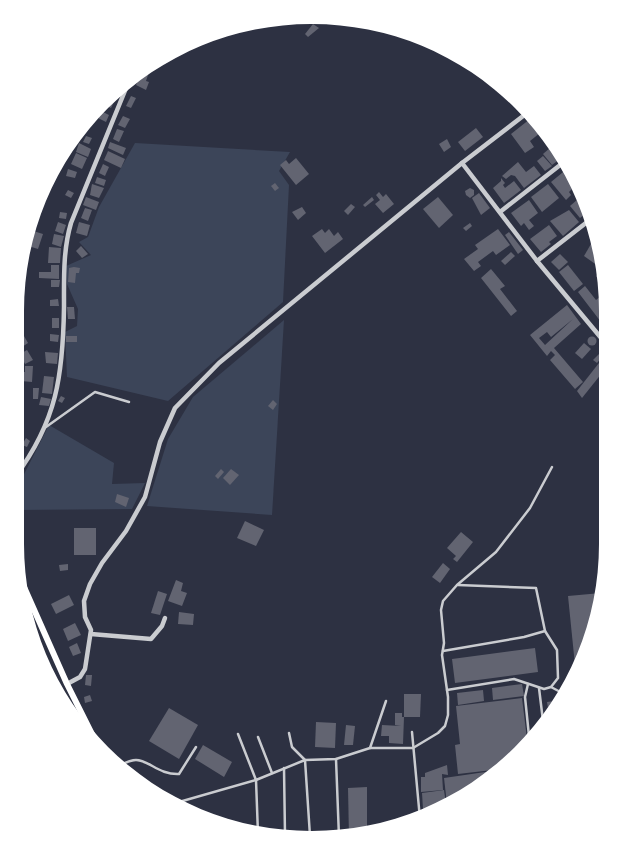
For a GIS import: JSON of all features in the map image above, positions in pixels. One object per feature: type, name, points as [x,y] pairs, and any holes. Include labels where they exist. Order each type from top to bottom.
[{"type":"main road","points":[[29,597],[81,716]]},
{"type":"street","points":[[24,464],[53,409],[60,381],[64,335],[65,257],[68,231],[124,93]]},
{"type":"street","points":[[67,684],[80,677],[85,669],[91,634],[85,617],[84,601],[87,593],[102,563],[126,531],[145,497],[160,442],[175,408],[219,363],[462,163],[523,116]]},
{"type":"street","points":[[462,163],[537,261],[599,335]]},
{"type":"street","points":[[500,212],[559,166]]},
{"type":"street","points":[[537,261],[585,223]]},
{"type":"street","points":[[91,634],[151,639],[162,626],[165,618]]},
{"type":"lane","points":[[42,430],[95,392],[129,402]]},
{"type":"lane","points":[[182,801],[256,780],[305,760],[336,759],[370,748],[413,748],[438,733],[445,726],[448,715],[440,610],[442,601],[457,585],[496,552],[530,508],[552,467]]},
{"type":"lane","points":[[457,585],[536,588],[539,594],[545,631],[557,650],[558,678],[551,687]]},
{"type":"lane","points":[[443,651],[524,637],[545,631]]},
{"type":"lane","points":[[447,690],[514,679],[539,688],[551,687],[558,691]]},
{"type":"lane","points":[[528,684],[525,697],[529,732]]},
{"type":"lane","points":[[539,688],[542,716]]},
{"type":"lane","points":[[370,748],[386,700]]},
{"type":"lane","points":[[412,732],[419,810]]},
{"type":"lane","points":[[238,734],[256,780],[258,826]]},
{"type":"lane","points":[[289,734],[292,747],[305,760],[310,831]]},
{"type":"lane","points":[[258,737],[272,773]]},
{"type":"lane","points":[[126,763],[139,760],[158,771],[179,774],[196,747]]},
{"type":"lane","points":[[336,759],[339,830]]},
{"type":"lane","points":[[284,768],[285,830]]},
{"type":"shaded area","points":[[135,143],[290,152],[279,171],[289,185],[283,302],[168,401],[67,377],[65,332],[77,326],[78,309],[67,284],[66,266],[91,255],[79,242],[88,237],[99,207]]},
{"type":"shaded area","points":[[284,320],[272,515],[147,506],[168,439],[193,397]]},
{"type":"shaded area","points":[[49,425],[114,463],[112,484],[145,483],[132,509],[24,510],[24,474]]},
{"type":"building","points":[[313,24],[319,28],[308,37],[305,34]]},
{"type":"building","points":[[148,75],[146,81],[149,82],[146,90],[136,85]]},
{"type":"building","points":[[131,96],[136,98],[131,108],[126,106]]},
{"type":"building","points":[[104,112],[109,115],[106,122],[98,118]]},
{"type":"building","points":[[123,116],[130,119],[125,128],[118,125]]},
{"type":"building","points":[[527,121],[538,134],[530,141],[534,147],[525,153],[511,134]]},
{"type":"building","points":[[476,128],[483,137],[465,151],[458,142]]},
{"type":"building","points":[[117,129],[124,131],[119,142],[113,139]]},
{"type":"building","points":[[86,136],[92,138],[89,144],[83,142]]},
{"type":"building","points":[[447,139],[451,147],[444,152],[439,144]]},
{"type":"building","points":[[110,142],[126,148],[123,155],[108,148]]},
{"type":"building","points":[[79,143],[91,149],[88,157],[76,152]]},
{"type":"building","points":[[549,149],[557,161],[552,165],[543,154]]},
{"type":"building","points":[[108,151],[125,159],[121,168],[104,160]]},
{"type":"building","points":[[76,153],[87,158],[82,169],[71,164]]},
{"type":"building","points":[[543,156],[552,166],[545,171],[537,161]]},
{"type":"building","points":[[296,158],[309,174],[296,185],[280,165],[286,160],[289,164]]},
{"type":"building","points":[[518,162],[526,172],[534,166],[541,175],[524,188],[515,176],[511,175],[506,179],[502,176]]},
{"type":"building","points":[[103,164],[109,167],[105,176],[99,173]]},
{"type":"building","points":[[68,169],[77,172],[75,178],[66,176]]},
{"type":"building","points":[[563,172],[572,189],[569,192],[571,195],[566,200],[551,182]]},
{"type":"building","points":[[97,177],[106,180],[104,186],[95,183]]},
{"type":"building","points":[[501,178],[505,183],[503,185],[505,188],[514,181],[521,190],[504,203],[493,188],[501,181]]},
{"type":"building","points":[[275,183],[279,188],[275,191],[271,186]]},
{"type":"building","points":[[92,184],[104,188],[99,198],[90,195]]},
{"type":"building","points":[[548,184],[559,198],[542,212],[531,197]]},
{"type":"building","points":[[470,188],[474,190],[474,195],[470,198],[466,195],[465,191]]},
{"type":"building","points":[[68,190],[74,193],[71,198],[65,195]]},
{"type":"building","points":[[379,192],[383,197],[386,194],[394,204],[383,213],[375,204],[380,200],[376,195]]},
{"type":"building","points":[[479,193],[490,208],[481,215],[472,198]]},
{"type":"building","points":[[86,197],[99,202],[96,210],[83,205]]},
{"type":"building","points":[[372,197],[374,200],[365,207],[363,205]]},
{"type":"building","points":[[438,197],[453,215],[439,228],[423,209]]},
{"type":"building","points":[[529,200],[538,213],[529,220],[534,226],[529,230],[524,223],[521,226],[511,213]]},
{"type":"building","points":[[577,200],[583,216],[580,218],[570,206]]},
{"type":"building","points":[[351,204],[355,207],[348,215],[344,211]]},
{"type":"building","points":[[302,207],[306,213],[298,220],[292,212]]},
{"type":"building","points":[[85,208],[92,210],[88,221],[81,218]]},
{"type":"building","points":[[569,210],[579,222],[563,236],[550,221]]},
{"type":"building","points":[[60,212],[67,213],[66,219],[59,218]]},
{"type":"building","points":[[58,222],[66,225],[63,234],[55,231]]},
{"type":"building","points":[[79,222],[90,225],[87,236],[76,233]]},
{"type":"building","points":[[470,223],[472,226],[466,231],[463,228]]},
{"type":"building","points":[[549,225],[557,236],[541,252],[530,239]]},
{"type":"building","points":[[322,229],[325,233],[329,229],[334,236],[338,232],[343,239],[325,253],[312,236]]},
{"type":"building","points":[[498,229],[510,245],[496,255],[493,251],[478,262],[481,266],[474,271],[464,259],[478,249],[475,245]]},
{"type":"building","points":[[35,232],[43,234],[38,249],[31,247]]},
{"type":"building","points":[[509,232],[523,250],[518,254],[505,235]]},
{"type":"building","points":[[54,234],[64,236],[61,247],[52,244]]},
{"type":"building","points":[[591,244],[595,264],[584,256]]},
{"type":"building","points":[[81,246],[88,254],[82,258],[76,251]]},
{"type":"building","points":[[49,247],[61,248],[60,263],[48,263]]},
{"type":"building","points":[[511,252],[515,256],[505,265],[501,261]]},
{"type":"building","points":[[560,254],[568,262],[559,270],[551,262]]},
{"type":"building","points":[[51,265],[59,265],[59,279],[39,278],[39,272],[51,272]]},
{"type":"building","points":[[568,265],[583,284],[574,291],[559,272]]},
{"type":"building","points":[[69,268],[80,268],[79,273],[76,273],[75,283],[68,282]]},
{"type":"building","points":[[491,269],[505,286],[500,289],[517,311],[511,316],[481,278]]},
{"type":"building","points":[[51,280],[60,280],[59,287],[51,287]]},
{"type":"building","points":[[585,286],[596,300],[599,298],[599,319],[578,292]]},
{"type":"building","points":[[58,299],[59,306],[50,306],[50,300]]},
{"type":"building","points":[[567,305],[581,324],[554,348],[583,382],[575,389],[550,360],[555,355],[551,351],[547,356],[530,335]],"holes":[[[573,319],[545,345],[539,338],[547,332],[551,337]]]},
{"type":"building","points":[[67,307],[74,307],[75,319],[68,319]]},
{"type":"building","points":[[52,318],[59,318],[59,328],[52,328]]},
{"type":"building","points":[[50,334],[59,335],[58,342],[50,341]]},
{"type":"building","points":[[24,336],[28,343],[24,346]]},
{"type":"building","points":[[66,336],[77,336],[77,342],[66,342]]},
{"type":"building","points":[[592,337],[596,341],[592,345],[588,341]]},
{"type":"building","points":[[584,343],[591,349],[582,359],[575,353]]},
{"type":"building","points":[[27,350],[33,360],[25,364],[24,362],[24,352]]},
{"type":"building","points":[[45,352],[58,353],[57,364],[46,363]]},
{"type":"building","points":[[599,354],[597,363],[593,360]]},
{"type":"building","points":[[599,363],[599,377],[582,398],[577,391]]},
{"type":"building","points":[[25,366],[33,366],[32,382],[24,381]]},
{"type":"building","points":[[44,376],[54,377],[52,394],[42,393]]},
{"type":"building","points":[[33,388],[39,388],[38,399],[33,399]]},
{"type":"building","points":[[61,396],[65,398],[62,403],[58,401]]},
{"type":"building","points":[[41,397],[51,399],[49,406],[39,405]]},
{"type":"building","points":[[273,400],[277,404],[273,410],[268,406]]},
{"type":"building","points":[[26,438],[30,441],[27,447],[24,446]]},
{"type":"building","points":[[221,469],[224,472],[218,479],[215,476]]},
{"type":"building","points":[[231,469],[239,475],[230,485],[223,478]]},
{"type":"building","points":[[117,494],[129,498],[126,507],[115,502]]},
{"type":"building","points":[[245,521],[264,530],[256,546],[237,538]]},
{"type":"building","points":[[74,528],[96,528],[96,555],[74,555]]},
{"type":"building","points":[[461,532],[473,542],[457,562],[453,559],[456,556],[447,548]]},
{"type":"building","points":[[443,563],[450,569],[440,583],[432,577]]},
{"type":"building","points":[[68,564],[68,570],[60,571],[59,565]]},
{"type":"building","points":[[176,580],[183,583],[181,591],[187,593],[182,606],[168,601]]},
{"type":"building","points":[[158,591],[167,594],[160,615],[151,613]]},
{"type":"building","points":[[595,594],[584,636],[574,660],[568,596]]},
{"type":"building","points":[[69,595],[74,605],[56,614],[51,604]]},
{"type":"building","points":[[179,612],[194,614],[193,625],[178,624]]},
{"type":"building","points":[[75,623],[81,635],[68,641],[63,629]]},
{"type":"building","points":[[77,643],[81,653],[73,656],[69,647]]},
{"type":"building","points":[[535,648],[538,672],[455,683],[452,659]]},
{"type":"building","points":[[86,675],[92,675],[91,686],[85,685]]},
{"type":"building","points":[[522,684],[524,696],[493,700],[492,688]]},
{"type":"building","points":[[483,690],[484,701],[458,705],[457,693]]},
{"type":"building","points":[[404,694],[421,694],[420,717],[404,717]]},
{"type":"building","points":[[90,695],[92,701],[85,703],[84,697]]},
{"type":"building","points":[[522,698],[526,735],[489,770],[458,774],[455,745],[460,744],[456,706]]},
{"type":"building","points":[[169,708],[198,725],[179,759],[149,741]]},
{"type":"building","points":[[395,713],[402,713],[402,717],[404,717],[403,744],[389,743],[389,736],[381,736],[382,725],[401,726],[395,725]]},
{"type":"building","points":[[316,722],[336,723],[335,748],[315,747]]},
{"type":"building","points":[[346,725],[355,726],[353,745],[344,745]]},
{"type":"building","points":[[203,745],[232,762],[224,777],[195,759]]},
{"type":"building","points":[[447,765],[448,775],[442,774],[443,790],[421,792],[421,777],[425,777],[425,773]]},
{"type":"building","points":[[487,772],[446,798],[444,778]]},
{"type":"building","points":[[367,787],[367,826],[349,829],[348,788]]},
{"type":"building","points":[[444,790],[445,799],[423,809],[422,793]]}]
